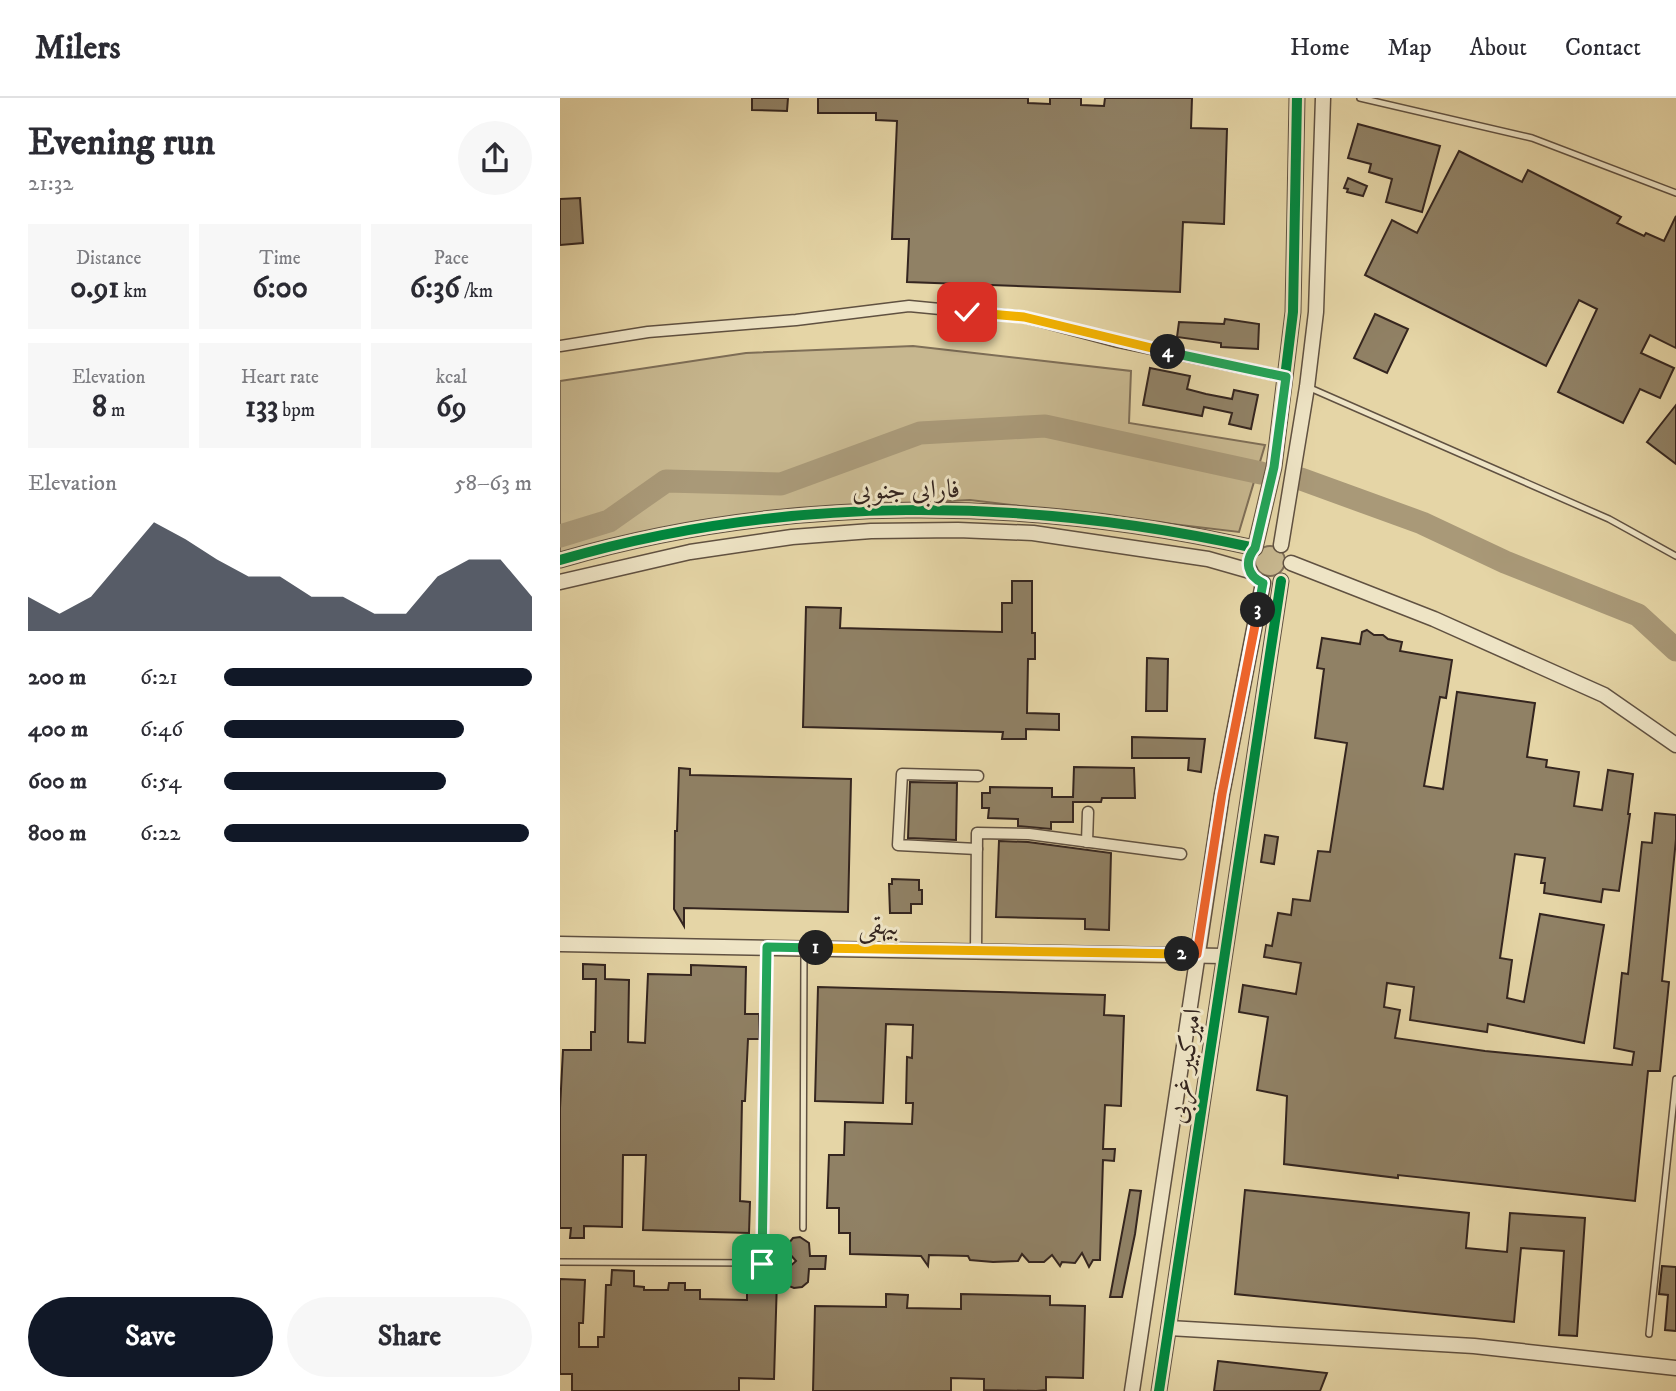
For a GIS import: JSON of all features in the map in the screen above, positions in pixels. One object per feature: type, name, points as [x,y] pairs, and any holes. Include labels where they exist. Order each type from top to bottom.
[{"type":"street","points":[[1255,548],[1268,542],[1281,545],[1291,563],[1286,577],[1275,584],[1257,581],[1250,571],[1249,558],[1255,548],[1274,467],[1293,312],[1297,98]]},
{"type":"street","points":[[1281,545],[1307,387],[1316,312],[1323,98]]},
{"type":"street","points":[[560,346],[648,332],[796,320],[909,306],[1024,317],[1118,342],[1286,377]]},
{"type":"street","name":"فارابی جنوبی","points":[[560,560],[697,529],[789,515],[871,510],[1035,513],[1214,538],[1255,548]]},
{"type":"street","name":"فارابی جنوبی","points":[[560,582],[690,552],[792,537],[871,531],[1033,533],[1208,559],[1250,571]]},
{"type":"street","points":[[1291,563],[1434,619],[1604,695],[1676,746]]},
{"type":"street","name":"امیرکبیر غربی","points":[[1159,1391],[1281,581]]},
{"type":"street","name":"امیرکبیر غربی","points":[[1132,1391],[1222,794],[1263,583]]},
{"type":"street","points":[[977,849],[898,845],[902,774],[978,776]]},
{"type":"street","points":[[1087,842],[1088,812]]},
{"type":"street","points":[[976,951],[977,833],[1029,834],[1181,855]]},
{"type":"street","name":"بیهقی","points":[[560,944],[1223,956]]},
{"type":"street","points":[[1169,1328],[1474,1346],[1676,1368]]},
{"type":"lane","points":[[1360,98],[1532,138],[1676,193]]},
{"type":"lane","points":[[1307,387],[1609,519],[1676,556]]},
{"type":"lane","points":[[560,1262],[762,1264],[767,947]]},
{"type":"lane","points":[[803,1228],[804,948]]},
{"type":"lane","points":[[1649,1334],[1676,1079]]},
{"type":"shaded area","points":[[913,346],[1131,371],[1129,423],[1265,445],[1239,532],[970,500],[832,507],[698,521],[560,554],[560,381],[746,353]]},
{"type":"shaded area","points":[[1270,546],[1276,547],[1284,555],[1284,567],[1276,575],[1270,576],[1264,575],[1256,567],[1255,561],[1256,555],[1264,547]]},
{"type":"building","points":[[752,98],[788,98],[787,111],[752,110]]},
{"type":"building","points":[[818,98],[1028,98],[1028,103],[1050,104],[1050,98],[1081,98],[1081,105],[1104,106],[1105,98],[1192,98],[1191,128],[1227,129],[1224,224],[1183,222],[1180,292],[907,282],[909,239],[892,239],[897,121],[876,120],[876,113],[818,113]]},
{"type":"building","points":[[1358,124],[1440,146],[1422,212],[1386,202],[1392,179],[1369,172],[1371,164],[1348,158]]},
{"type":"building","points":[[1459,151],[1522,182],[1528,170],[1621,217],[1617,223],[1644,236],[1646,233],[1664,241],[1676,216],[1676,348],[1650,335],[1641,353],[1674,368],[1660,398],[1640,389],[1623,423],[1558,392],[1597,309],[1579,300],[1546,366],[1365,275],[1392,220],[1417,233]]},
{"type":"building","points":[[1348,178],[1367,186],[1363,196],[1347,192],[1348,189],[1344,188]]},
{"type":"building","points":[[580,198],[583,243],[560,245],[560,199]]},
{"type":"building","points":[[1375,314],[1408,329],[1387,373],[1354,358]]},
{"type":"building","points":[[1225,319],[1259,324],[1258,349],[1221,347],[1221,343],[1177,337],[1179,322],[1224,324]]},
{"type":"building","points":[[1150,368],[1190,376],[1187,389],[1206,394],[1232,399],[1234,390],[1258,395],[1251,429],[1229,424],[1232,413],[1204,407],[1202,416],[1143,405]]},
{"type":"building","points":[[1676,405],[1676,464],[1647,442]]},
{"type":"building","points":[[1012,581],[1032,581],[1035,659],[1028,659],[1027,713],[1059,714],[1059,730],[1026,729],[1026,739],[1002,739],[1003,732],[803,727],[806,607],[841,608],[840,628],[1002,632],[1002,603],[1012,603]]},
{"type":"building","points":[[1367,630],[1374,635],[1383,635],[1402,642],[1400,651],[1452,660],[1446,698],[1440,697],[1424,786],[1443,789],[1457,692],[1535,703],[1527,757],[1547,760],[1546,767],[1579,772],[1574,806],[1602,810],[1608,770],[1633,774],[1619,891],[1603,889],[1601,902],[1544,893],[1545,883],[1541,883],[1545,858],[1515,854],[1500,958],[1512,960],[1507,998],[1524,1002],[1540,914],[1604,925],[1584,1043],[1488,1024],[1487,1032],[1410,1020],[1414,987],[1387,983],[1384,1007],[1400,1010],[1395,1038],[1485,1051],[1632,1065],[1634,1052],[1614,1048],[1622,973],[1628,974],[1642,842],[1652,843],[1655,813],[1676,815],[1662,981],[1669,982],[1660,1071],[1648,1071],[1635,1201],[1284,1164],[1287,1096],[1257,1090],[1268,1017],[1239,1012],[1243,985],[1296,994],[1301,963],[1264,957],[1266,945],[1272,946],[1278,913],[1291,915],[1293,899],[1310,901],[1318,851],[1330,852],[1347,743],[1315,738],[1324,669],[1317,668],[1322,638],[1360,644],[1362,632]]},
{"type":"building","points":[[1147,658],[1168,659],[1167,711],[1146,711]]},
{"type":"building","points":[[1132,737],[1205,739],[1201,772],[1188,770],[1189,758],[1132,758]]},
{"type":"building","points":[[1074,767],[1134,768],[1135,798],[1102,798],[1101,802],[1073,802],[1073,822],[1051,822],[1051,829],[1018,826],[1018,819],[988,818],[989,808],[982,808],[982,793],[990,793],[990,787],[1052,788],[1052,797],[1073,797]]},
{"type":"building","points":[[679,768],[690,769],[690,775],[851,779],[848,912],[684,908],[684,926],[674,909]]},
{"type":"building","points":[[910,782],[957,783],[956,840],[908,838]]},
{"type":"building","points":[[1265,835],[1278,837],[1274,864],[1261,862]]},
{"type":"building","points":[[999,841],[1111,853],[1109,930],[1085,929],[1085,919],[996,917]]},
{"type":"building","points":[[892,879],[919,880],[922,904],[911,904],[911,913],[890,913],[889,884],[892,884]]},
{"type":"building","points":[[583,964],[605,965],[605,979],[629,980],[628,1042],[645,1043],[648,974],[691,975],[691,965],[746,967],[745,1014],[759,1014],[759,1039],[748,1039],[745,1101],[742,1101],[740,1201],[750,1202],[749,1233],[643,1230],[646,1155],[623,1155],[622,1227],[584,1226],[584,1238],[570,1238],[571,1228],[560,1228],[563,1050],[591,1050],[591,1032],[595,1032],[596,979],[583,979]]},
{"type":"building","points":[[818,987],[1105,995],[1104,1015],[1124,1016],[1121,1106],[1105,1105],[1103,1149],[1115,1149],[1114,1161],[1103,1160],[1100,1260],[1093,1260],[1089,1267],[1082,1253],[1075,1263],[1062,1262],[1060,1266],[1052,1255],[1044,1262],[1029,1262],[1022,1254],[1018,1261],[993,1262],[970,1260],[968,1256],[929,1255],[928,1266],[921,1256],[850,1254],[850,1233],[839,1233],[839,1208],[827,1208],[829,1155],[844,1155],[845,1122],[912,1124],[913,1103],[906,1103],[907,1057],[912,1058],[913,1025],[886,1024],[883,1103],[815,1101]]},
{"type":"building","points":[[1130,1190],[1141,1191],[1135,1234],[1122,1297],[1110,1297]]},
{"type":"building","points":[[1245,1190],[1469,1213],[1466,1248],[1507,1252],[1510,1213],[1585,1218],[1577,1336],[1559,1335],[1564,1251],[1521,1248],[1514,1322],[1235,1294]]},
{"type":"building","points":[[800,1237],[809,1243],[810,1256],[826,1256],[825,1269],[809,1269],[808,1282],[802,1287],[794,1288],[781,1283],[787,1269],[796,1261],[788,1252],[788,1244],[793,1238]]},
{"type":"building","points":[[1662,1266],[1676,1267],[1676,1331],[1665,1330],[1668,1295],[1659,1294]]},
{"type":"building","points":[[612,1270],[634,1271],[634,1286],[644,1287],[644,1290],[668,1290],[669,1283],[685,1283],[685,1290],[700,1290],[700,1299],[747,1300],[747,1278],[777,1279],[774,1379],[739,1378],[739,1391],[572,1391],[572,1374],[560,1374],[560,1279],[585,1280],[583,1323],[579,1323],[579,1347],[598,1347],[598,1337],[604,1337],[606,1285],[611,1285]]},
{"type":"building","points":[[886,1294],[908,1295],[907,1308],[961,1309],[961,1294],[1050,1296],[1050,1305],[1085,1306],[1083,1378],[1046,1377],[1046,1390],[1036,1391],[984,1390],[984,1379],[951,1378],[951,1391],[813,1391],[815,1306],[886,1307]]},
{"type":"building","points":[[1218,1361],[1327,1373],[1320,1391],[1214,1391]]},
{"type":"waterway","points":[[560,536],[609,521],[666,481],[781,484],[920,433],[1045,426],[1261,473]]},
{"type":"waterway","points":[[1301,479],[1422,523],[1505,562],[1638,615],[1676,650]]},
{"type":"cycle path","points":[[560,560],[645,538],[732,523],[819,514],[907,510],[994,512],[1082,519],[1169,531],[1255,548],[1274,467],[1293,312],[1297,98]]},
{"type":"cycle path","points":[[1159,1391],[1281,581]]},
{"type":"route","points":[[762,1264],[767,947],[1197,954],[1222,794],[1263,583],[1257,581],[1250,571],[1249,558],[1255,548],[1274,467],[1286,377],[1118,342],[1024,317],[967,312]]}]
